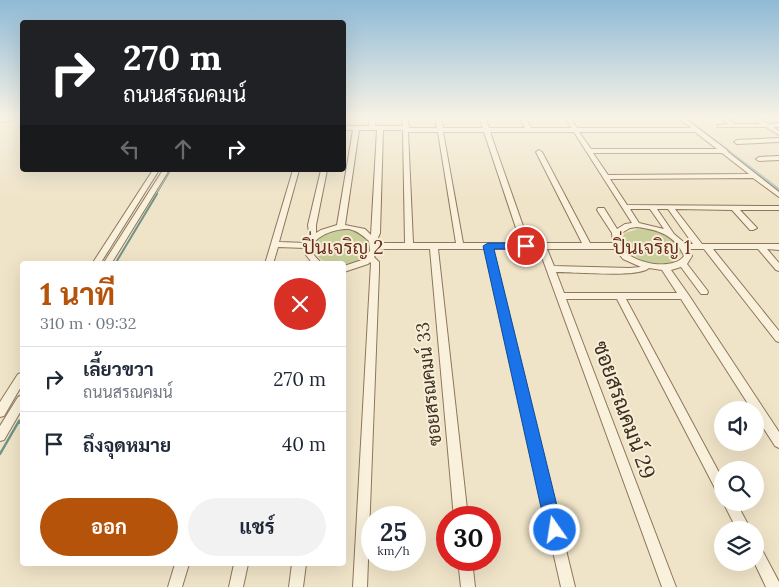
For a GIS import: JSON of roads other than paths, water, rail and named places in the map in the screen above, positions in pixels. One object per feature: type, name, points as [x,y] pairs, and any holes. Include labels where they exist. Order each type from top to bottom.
[{"type":"street","points":[[341,226],[353,144]]},
{"type":"street","points":[[360,587],[375,271],[373,248],[376,233],[376,144]]},
{"type":"street","points":[[406,144],[409,246]]},
{"type":"street","points":[[442,144],[460,246]]},
{"type":"street","points":[[492,144],[526,246]]},
{"type":"street","points":[[585,144],[637,225]]},
{"type":"street","points":[[717,144],[779,195]]},
{"type":"street","points":[[589,151],[725,151]]},
{"type":"street","points":[[539,152],[586,246]]},
{"type":"street","points":[[759,159],[779,158]]},
{"type":"street","points":[[98,261],[155,172]]},
{"type":"street","points":[[109,261],[165,172]]},
{"type":"street","points":[[270,261],[295,172]]},
{"type":"street","points":[[306,261],[314,238],[312,225],[324,172]]},
{"type":"street","points":[[606,177],[756,176]]},
{"type":"street","points":[[625,207],[779,208]]},
{"type":"street","points":[[601,210],[616,233],[617,246],[629,257],[647,266],[666,269],[684,264],[688,253],[684,246],[672,235],[652,207]]},
{"type":"street","points":[[670,207],[779,338]]},
{"type":"street","points":[[734,208],[752,228]]},
{"type":"street","points":[[616,233],[628,226],[637,225],[661,230],[672,235]]},
{"type":"street","points":[[314,238],[325,230],[341,226],[361,230],[373,248]]},
{"type":"street","points":[[275,244],[309,251],[316,261]]},
{"type":"street","points":[[346,269],[358,266],[373,248],[409,246],[617,246]]},
{"type":"street","name":"ซอยสรณคมน์ 33","points":[[434,246],[460,506]]},
{"type":"street","points":[[488,246],[568,587]]},
{"type":"street","name":"ซอยสรณคมน์ 29","points":[[542,246],[669,587]]},
{"type":"street","points":[[684,246],[779,247]]},
{"type":"street","points":[[760,247],[779,268]]},
{"type":"street","points":[[684,264],[704,292]]},
{"type":"street","points":[[551,269],[629,271],[644,269],[647,266]]},
{"type":"street","points":[[666,269],[779,442]]},
{"type":"street","points":[[562,296],[685,296]]},
{"type":"street","points":[[620,296],[714,475]]},
{"type":"street","points":[[0,412],[20,380]]},
{"type":"street","points":[[0,436],[20,403]]},
{"type":"street","points":[[176,587],[181,566]]},
{"type":"street","points":[[236,587],[241,566]]},
{"type":"street","points":[[296,587],[299,566]]},
{"type":"street","points":[[764,568],[774,587]]},
{"type":"street","points":[[466,571],[468,587]]},
{"type":"waterway","points":[[719,144],[779,191]]},
{"type":"waterway","points":[[156,195],[170,172]]},
{"type":"waterway","points":[[117,261],[157,194]]},
{"type":"waterway","points":[[0,454],[19,421]]},
{"type":"district","name":"ปิ่นเจริญ 2","points":[[343,247]]},
{"type":"district","name":"ปิ่นเจริญ 1","points":[[652,247]]}]
